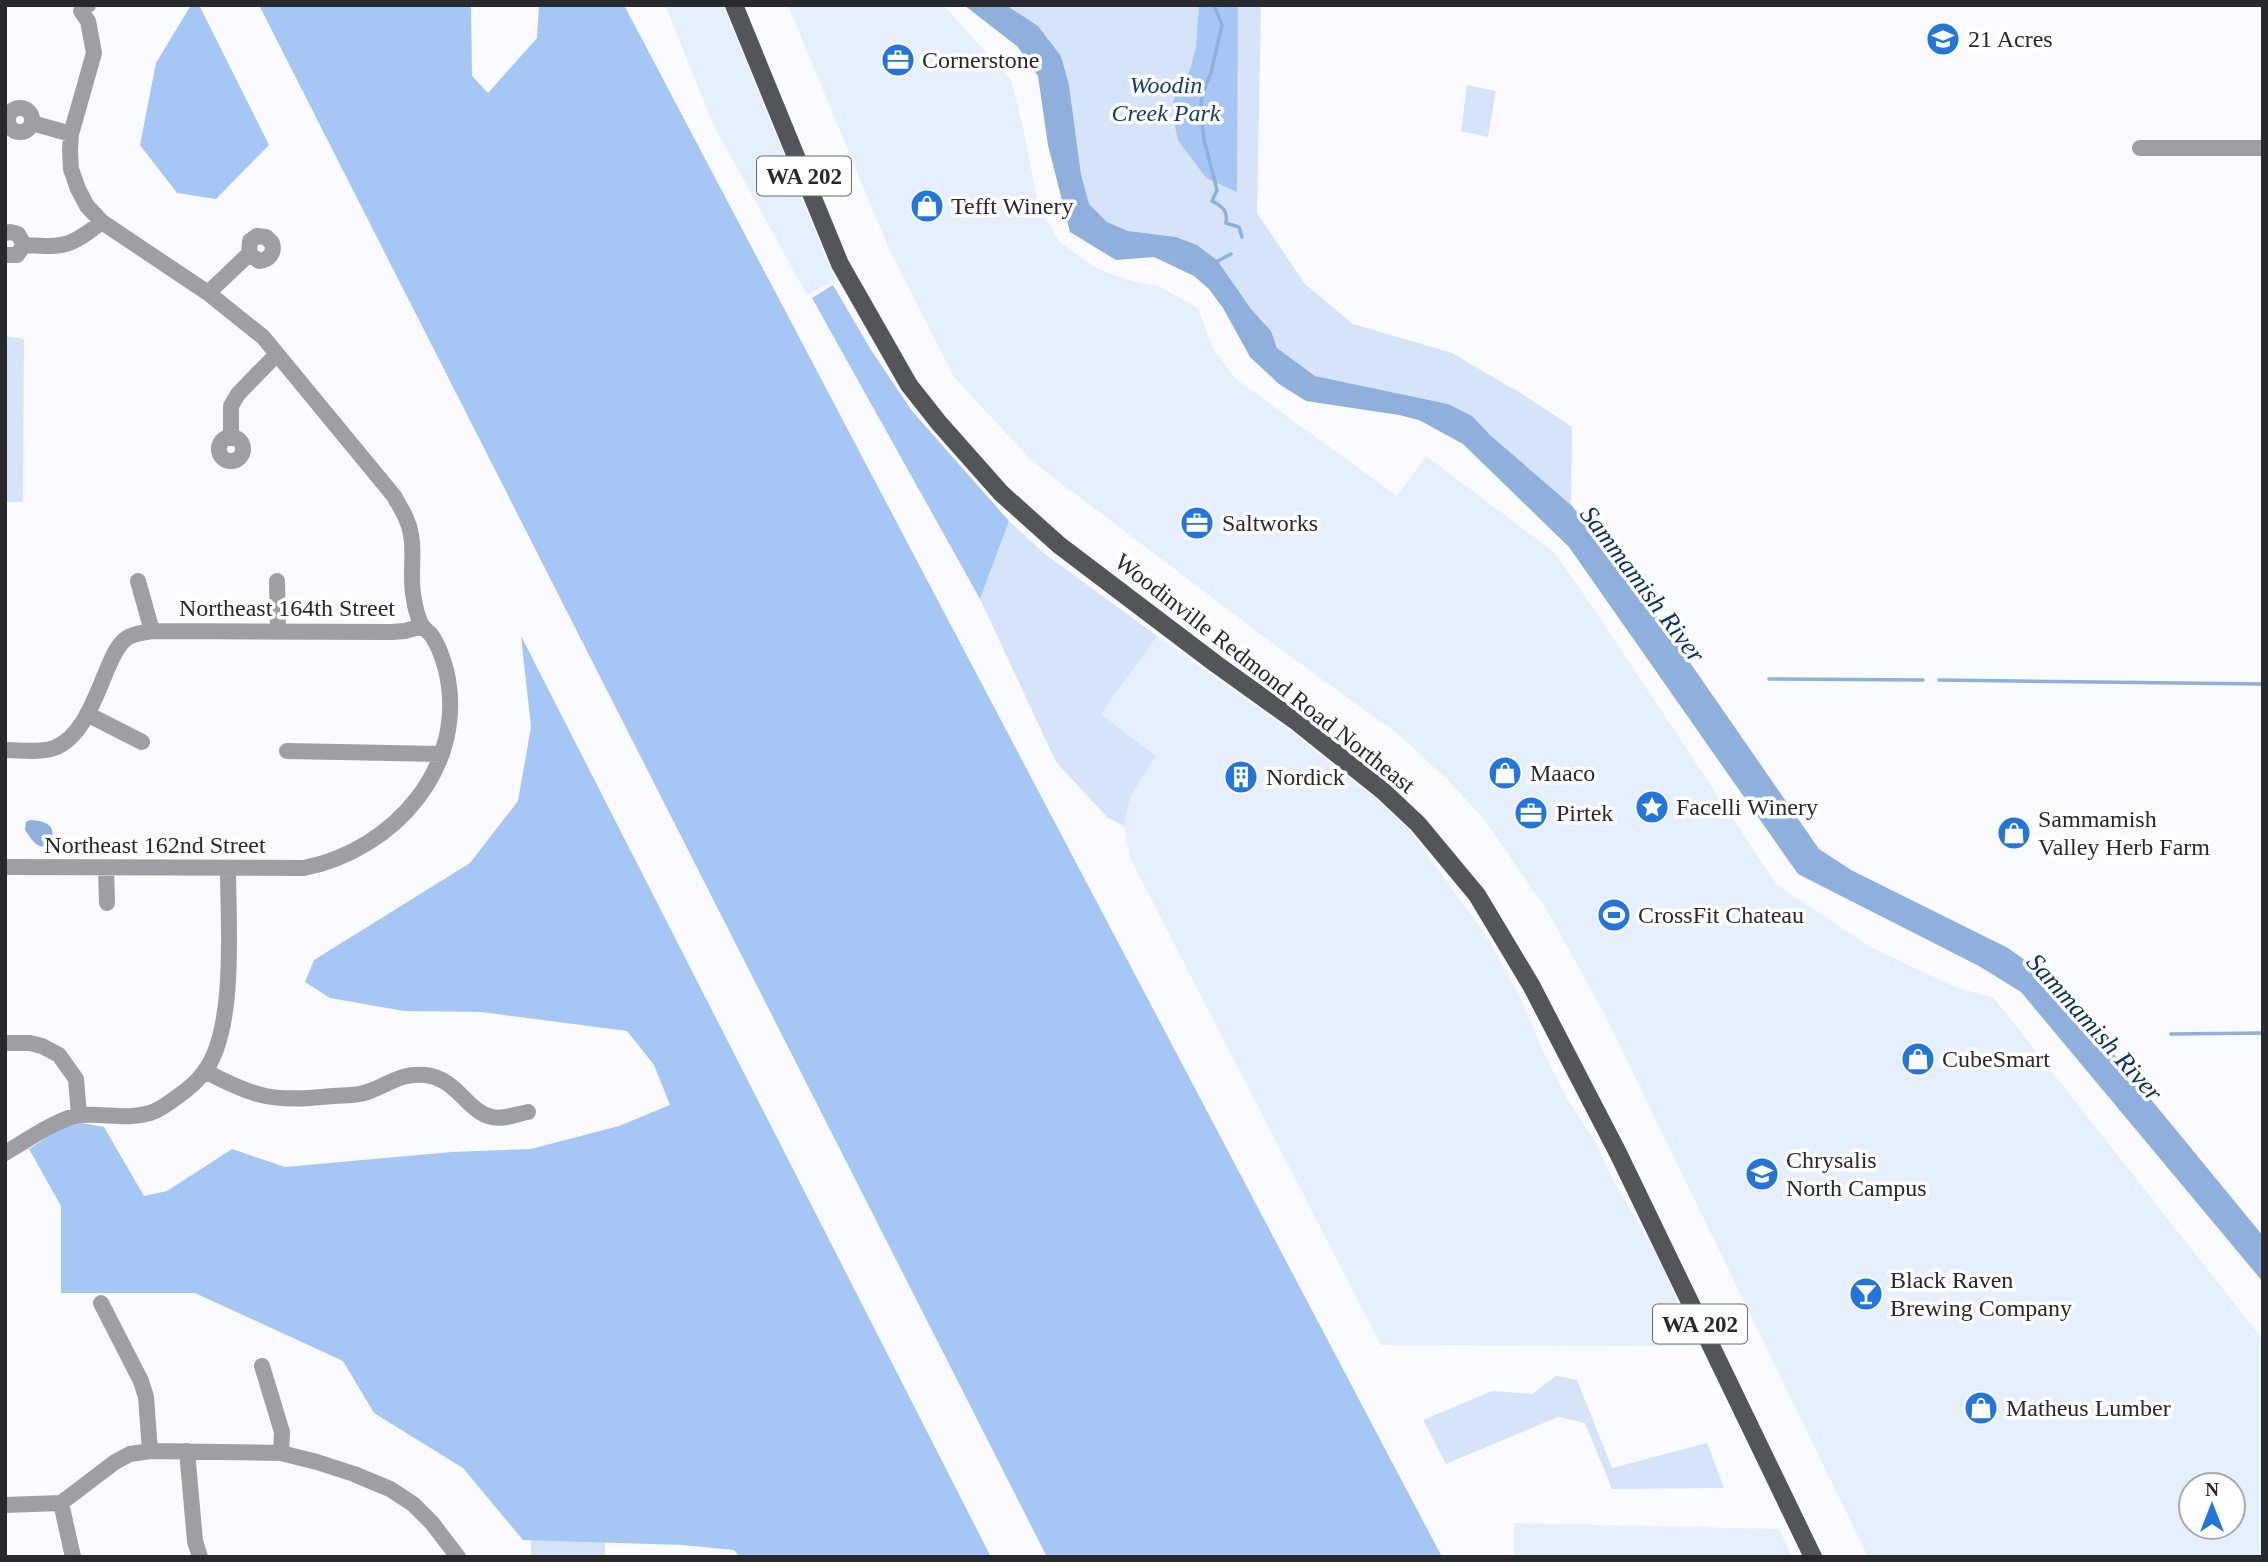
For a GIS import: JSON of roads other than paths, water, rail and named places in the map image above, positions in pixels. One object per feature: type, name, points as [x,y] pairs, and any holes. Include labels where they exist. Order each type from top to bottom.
[{"type":"main road","name":"Woodinville Redmond Road Northeast","points":[[734,5],[840,264],[909,385],[939,423],[1001,493],[1050,537],[1208,659],[1297,722],[1383,791],[1418,824],[1477,895],[1531,985],[1618,1153],[1813,1557]]},
{"type":"street","name":"Northeast 162nd Street","points":[[5,867],[228,869],[304,868],[327,863],[379,837],[407,811],[428,785],[442,754],[449,728],[451,704],[447,672],[439,649],[422,626],[413,598],[411,535],[407,518],[394,496],[263,337],[208,293],[102,222],[78,189],[71,169],[71,134],[94,52],[88,21],[80,7]]},
{"type":"street","points":[[32,123],[71,134]]},
{"type":"street","points":[[2140,148],[2263,148]]},
{"type":"street","points":[[24,245],[65,246],[80,239],[102,222]]},
{"type":"street","points":[[5,233],[18,234],[24,245]]},
{"type":"street","points":[[5,255],[17,255],[24,245]]},
{"type":"street","points":[[208,293],[249,254]]},
{"type":"street","points":[[231,438],[231,406],[238,394],[278,354]]},
{"type":"street","points":[[5,750],[51,750],[65,743],[76,732],[122,643],[137,634],[152,631],[138,581]]},
{"type":"street","points":[[278,581],[278,631]]},
{"type":"street","name":"Northeast 164th Street","points":[[152,631],[391,632],[422,626]]},
{"type":"street","points":[[87,713],[142,742]]},
{"type":"street","points":[[288,751],[442,754]]},
{"type":"street","points":[[106,869],[107,902]]},
{"type":"street","points":[[5,1153],[60,1122],[79,1115],[128,1118],[152,1112],[187,1090],[205,1071],[217,1048],[226,1008],[228,869]]},
{"type":"street","points":[[5,1043],[30,1043],[59,1055],[76,1079],[79,1115]]},
{"type":"street","points":[[205,1071],[238,1088],[264,1097],[297,1100],[368,1093],[397,1077],[424,1075],[447,1082],[479,1111],[491,1117],[528,1112]]},
{"type":"street","points":[[101,1303],[141,1381],[146,1397],[149,1451]]},
{"type":"street","points":[[262,1366],[282,1432],[281,1453]]},
{"type":"street","points":[[5,1504],[61,1503],[115,1462],[130,1454],[149,1451],[281,1453],[317,1462],[390,1489],[413,1504],[432,1523],[458,1557]]},
{"type":"street","points":[[187,1451],[195,1541],[200,1557]]},
{"type":"street","points":[[61,1503],[73,1557]]},
{"type":"waterway","points":[[1214,5],[1222,25],[1211,73],[1202,94],[1204,140],[1217,190],[1212,201],[1224,210],[1226,223],[1239,227],[1242,237]]},
{"type":"waterway","points":[[1214,263],[1231,254]]},
{"type":"waterway","points":[[1769,679],[1923,680]]},
{"type":"waterway","points":[[1939,680],[2263,684]]},
{"type":"waterway","points":[[2171,1034],[2263,1033]]},
{"type":"place","name":"21 Acres","points":[[1943,39]]},
{"type":"place","name":"Cornerstone","points":[[898,60]]},
{"type":"place","name":"Tefft Winery","points":[[927,206]]},
{"type":"place","name":"Saltworks","points":[[1197,523]]},
{"type":"place","name":"Maaco","points":[[1505,773]]},
{"type":"place","name":"Nordick","points":[[1241,777]]},
{"type":"place","name":"Facelli Winery","points":[[1652,807]]},
{"type":"place","name":"Pirtek","points":[[1531,813]]},
{"type":"place","name":"Sammamish Valley Herb Farm","points":[[2014,833]]},
{"type":"place","name":"CrossFit Chateau","points":[[1614,915]]},
{"type":"place","name":"CubeSmart","points":[[1918,1059]]},
{"type":"place","name":"Chrysalis North Campus","points":[[1762,1174]]},
{"type":"place","name":"Black Raven Brewing Company","points":[[1866,1294]]},
{"type":"place","name":"Matheus Lumber","points":[[1981,1408]]},
{"type":"park label","name":"Woodin Creek Park","points":[[1166,99]]},
{"type":"water label","name":"Sammamish River","points":[[1643,584]]},
{"type":"water label","name":"Sammamish River","points":[[2095,1027]]}]
